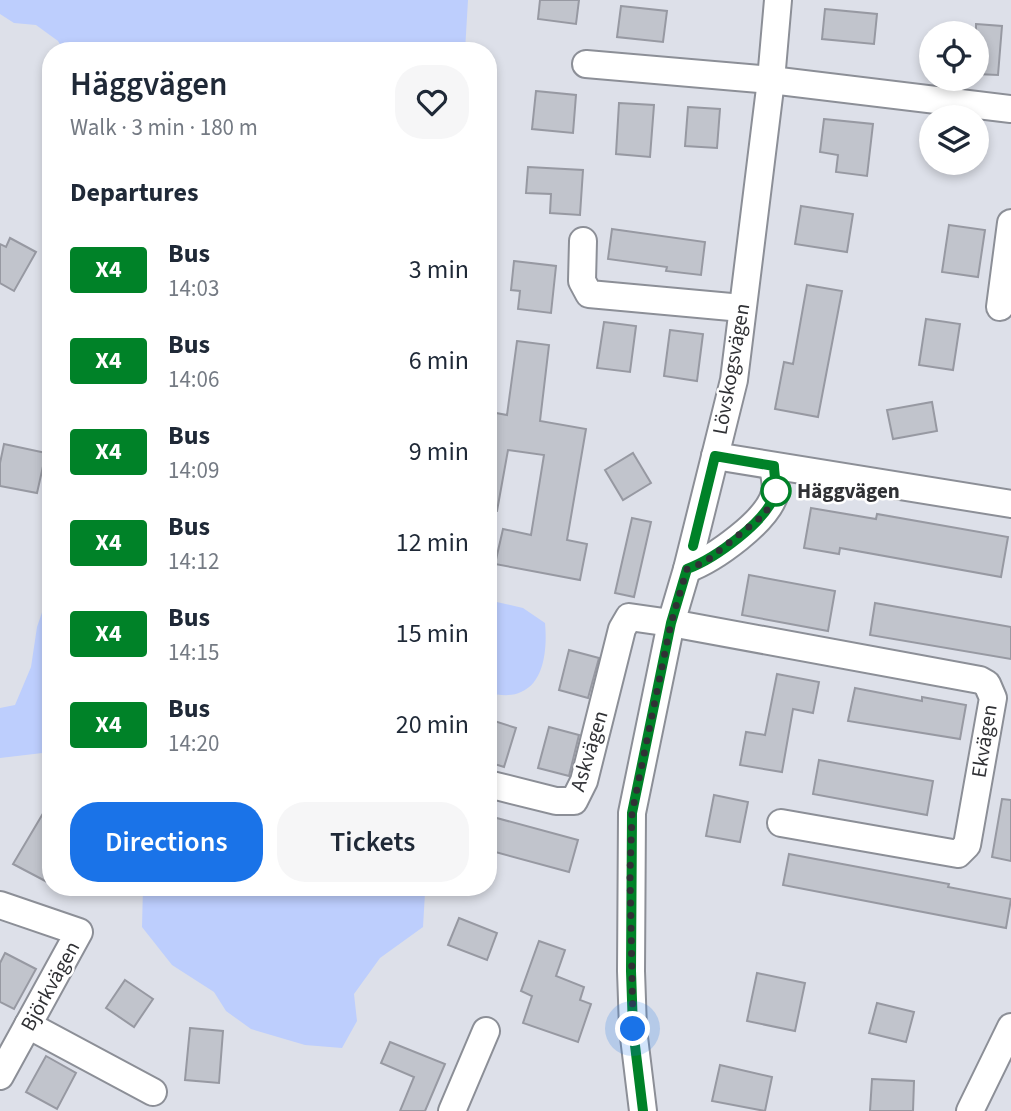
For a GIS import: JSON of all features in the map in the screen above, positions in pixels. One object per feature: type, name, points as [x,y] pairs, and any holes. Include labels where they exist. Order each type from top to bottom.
[{"type":"street","name":"Lövskogsvägen","points":[[643,1111],[633,1029],[632,813],[671,623],[734,380],[771,80],[778,0]]},
{"type":"street","points":[[586,64],[771,80],[1011,109]]},
{"type":"street","points":[[1000,307],[1011,223]]},
{"type":"street","points":[[583,241],[582,281],[589,294],[742,308]]},
{"type":"street","points":[[715,456],[1011,504]]},
{"type":"street","points":[[687,569],[705,562],[765,514],[776,491],[774,466]]},
{"type":"street","name":"Askvägen","points":[[497,786],[556,801],[574,800],[584,781],[622,629],[629,617],[671,623]]},
{"type":"street","name":"Ekvägen","points":[[671,623],[980,680],[991,691],[993,698],[967,845],[958,855],[782,823]]},
{"type":"street","name":"Björkvägen","points":[[0,905],[79,932],[0,1076]]},
{"type":"street","points":[[28,1025],[153,1092]]},
{"type":"street","points":[[970,1111],[1011,1027]]},
{"type":"street","points":[[453,1111],[486,1031]]},
{"type":"shaded area","points":[[0,0],[468,0],[466,42],[59,42],[36,25],[14,23],[0,14]]},
{"type":"shaded area","points":[[497,602],[523,608],[545,623],[545,651],[536,680],[517,694],[497,694]]},
{"type":"shaded area","points":[[42,612],[42,753],[0,758],[0,708],[15,705],[31,667]]},
{"type":"shaded area","points":[[143,896],[425,896],[423,927],[380,958],[354,994],[357,1021],[342,1048],[305,1045],[251,1029],[226,1011],[214,992],[172,965],[142,927]]},
{"type":"building","points":[[540,0],[579,0],[576,24],[538,19]]},
{"type":"building","points":[[621,6],[667,11],[663,42],[617,37]]},
{"type":"building","points":[[825,9],[877,14],[874,44],[822,39]]},
{"type":"building","points":[[989,25],[1002,26],[998,75],[989,75]]},
{"type":"building","points":[[536,91],[576,95],[573,133],[532,129]]},
{"type":"building","points":[[619,103],[654,105],[650,157],[616,154]]},
{"type":"building","points":[[688,107],[720,109],[717,148],[685,146]]},
{"type":"building","points":[[824,119],[873,124],[867,176],[836,172],[838,155],[820,152]]},
{"type":"building","points":[[528,167],[583,170],[580,215],[550,213],[551,194],[526,193]]},
{"type":"building","points":[[801,206],[853,214],[847,252],[795,244]]},
{"type":"building","points":[[949,225],[985,230],[978,277],[942,272]]},
{"type":"building","points":[[612,229],[705,242],[701,275],[666,271],[667,267],[608,259]]},
{"type":"building","points":[[10,238],[36,252],[14,291],[0,283],[0,244],[6,247]]},
{"type":"building","points":[[514,261],[556,266],[551,313],[518,309],[520,291],[511,290]]},
{"type":"building","points":[[807,285],[842,291],[818,417],[775,409],[784,362],[793,364]]},
{"type":"building","points":[[926,319],[960,324],[953,370],[919,365]]},
{"type":"building","points":[[604,322],[636,326],[630,372],[597,368]]},
{"type":"building","points":[[670,330],[703,334],[697,381],[664,376]]},
{"type":"building","points":[[517,341],[549,345],[540,421],[586,429],[567,540],[587,544],[580,580],[497,564],[503,529],[531,535],[544,455],[508,450],[497,511],[497,413],[507,415]]},
{"type":"building","points":[[932,402],[937,431],[893,439],[887,410]]},
{"type":"building","points":[[4,444],[42,452],[42,471],[37,493],[0,486],[0,463]]},
{"type":"building","points":[[633,453],[651,483],[623,500],[605,470]]},
{"type":"building","points":[[811,508],[876,519],[877,514],[1008,537],[1001,577],[840,548],[839,554],[804,548]]},
{"type":"building","points":[[632,518],[651,522],[634,597],[615,593]]},
{"type":"building","points":[[749,575],[835,591],[828,631],[742,615]]},
{"type":"building","points":[[875,603],[1011,627],[1011,659],[870,635]]},
{"type":"building","points":[[569,650],[599,658],[588,698],[559,690]]},
{"type":"building","points":[[777,674],[819,682],[813,713],[793,709],[782,772],[740,765],[746,732],[765,735]]},
{"type":"building","points":[[855,688],[922,701],[922,697],[966,705],[960,739],[848,721]]},
{"type":"building","points":[[497,722],[516,728],[504,767],[497,765]]},
{"type":"building","points":[[549,727],[579,735],[569,776],[538,768]]},
{"type":"building","points":[[819,760],[933,781],[927,815],[813,794]]},
{"type":"building","points":[[714,795],[748,802],[740,842],[706,836]]},
{"type":"building","points":[[1002,799],[1011,800],[1011,861],[992,857]]},
{"type":"building","points":[[42,815],[42,879],[13,864]]},
{"type":"building","points":[[497,818],[578,840],[569,872],[497,852]]},
{"type":"building","points":[[789,854],[949,884],[948,887],[1011,899],[1006,928],[783,885]]},
{"type":"building","points":[[459,918],[497,933],[487,960],[448,945]]},
{"type":"building","points":[[539,941],[565,950],[556,976],[584,987],[580,1000],[591,1004],[578,1042],[523,1023],[532,996],[521,991]]},
{"type":"building","points":[[5,953],[36,969],[14,1009],[0,1002],[0,963]]},
{"type":"building","points":[[757,973],[805,983],[795,1031],[747,1021]]},
{"type":"building","points":[[125,980],[153,999],[134,1027],[106,1008]]},
{"type":"building","points":[[877,1003],[914,1012],[906,1042],[869,1033]]},
{"type":"building","points":[[190,1028],[223,1031],[219,1083],[185,1080]]},
{"type":"building","points":[[390,1042],[445,1064],[425,1111],[400,1111],[414,1077],[381,1063]]},
{"type":"building","points":[[46,1056],[76,1073],[57,1109],[26,1092]]},
{"type":"building","points":[[720,1065],[772,1077],[765,1111],[712,1101]]},
{"type":"building","points":[[872,1079],[914,1081],[913,1111],[870,1111]]},
{"type":"bus line","name":"X4","points":[[643,1111],[633,1029],[630,874],[632,813],[641,764],[671,623],[687,569],[705,562],[765,514],[776,491],[774,466],[715,456],[693,546]]},
{"type":"place","name":"Häggvägen","points":[[776,491]]},
{"type":"route","points":[[633,1029],[630,874],[632,813],[671,623],[687,569],[705,562],[765,514],[776,491]]}]
